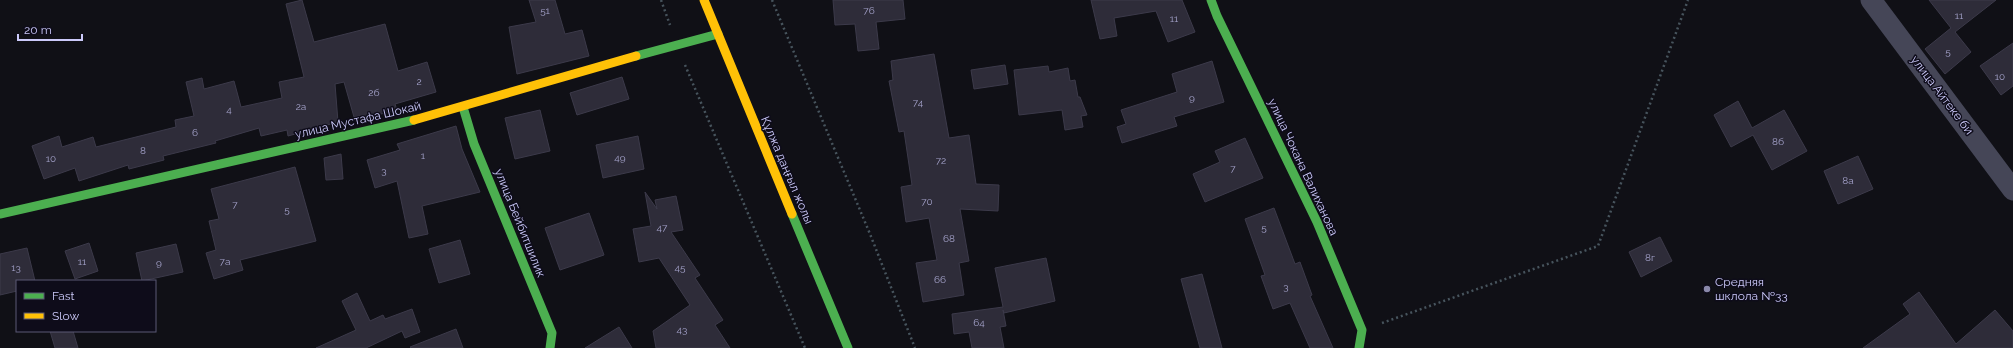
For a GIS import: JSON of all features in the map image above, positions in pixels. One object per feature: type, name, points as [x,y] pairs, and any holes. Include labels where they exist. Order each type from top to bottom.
[{"type":"street","name":"Құлжа даңғыл жолы","points":[[704,0],[848,348]]},
{"type":"street","name":"улица Чокана Валиханова","points":[[1211,0],[1216,16],[1317,222],[1362,330]]},
{"type":"street","name":"улица Айтеке би","points":[[1871,0],[2013,190]]},
{"type":"street","name":"улица Мустафа Шокай","points":[[0,214],[419,119],[676,44],[718,34]]},
{"type":"street","name":"улица Бейбитшилик","points":[[463,107],[474,144],[552,334],[550,348]]},
{"type":"street","points":[[1359,348],[1362,330]]},
{"type":"path","points":[[661,0],[676,44],[805,348]]},
{"type":"path","points":[[772,0],[867,227],[914,348]]},
{"type":"path","points":[[1362,330],[1598,246],[1688,0]]},
{"type":"building","points":[[302,0],[314,42],[385,24],[398,71],[427,62],[436,92],[395,104],[397,110],[361,119],[360,116],[354,117],[344,82],[335,84],[338,122],[288,136],[287,130],[261,136],[259,128],[215,141],[216,143],[163,156],[164,160],[129,169],[128,165],[79,181],[75,168],[44,179],[32,146],[59,136],[62,147],[93,137],[96,147],[176,127],[175,120],[194,116],[186,82],[202,78],[204,89],[234,81],[241,107],[282,98],[279,82],[304,77],[286,4]]},
{"type":"building","points":[[529,0],[555,0],[565,34],[582,30],[589,56],[517,74],[509,27],[536,22]]},
{"type":"building","points":[[833,0],[903,0],[905,19],[876,22],[879,49],[858,51],[855,24],[835,25]]},
{"type":"building","points":[[1091,0],[1182,0],[1195,32],[1168,42],[1156,11],[1114,18],[1117,36],[1100,39]]},
{"type":"building","points":[[1929,0],[1996,0],[1955,32],[1971,52],[1945,74],[1925,49],[1951,28]]},
{"type":"building","points":[[2013,43],[2013,86],[2001,95],[1980,66]]},
{"type":"building","points":[[934,54],[949,138],[969,135],[976,184],[999,185],[998,211],[960,209],[969,261],[959,263],[964,295],[923,302],[916,263],[937,260],[929,218],[906,222],[901,187],[912,185],[904,131],[899,132],[889,81],[893,80],[891,61]]},
{"type":"building","points":[[1212,61],[1224,102],[1174,117],[1177,126],[1122,143],[1117,127],[1126,124],[1121,110],[1177,92],[1172,74]]},
{"type":"building","points":[[1005,65],[1008,84],[974,89],[971,70]]},
{"type":"building","points":[[1048,66],[1049,72],[1068,68],[1070,81],[1075,80],[1078,97],[1080,97],[1087,115],[1081,116],[1083,127],[1065,130],[1062,110],[1019,115],[1014,70]]},
{"type":"building","points":[[622,77],[629,99],[577,115],[570,93]]},
{"type":"building","points":[[1738,101],[1752,128],[1784,110],[1807,151],[1772,170],[1753,135],[1731,147],[1714,115]]},
{"type":"building","points":[[540,110],[550,151],[515,159],[505,118]]},
{"type":"building","points":[[456,126],[462,149],[480,192],[422,206],[428,234],[409,238],[397,181],[375,188],[367,160],[400,150],[397,144]]},
{"type":"building","points":[[638,136],[644,169],[603,178],[596,145]]},
{"type":"building","points":[[1245,138],[1263,178],[1205,202],[1193,174],[1220,162],[1215,151]]},
{"type":"building","points":[[341,154],[343,179],[326,180],[324,158]]},
{"type":"building","points":[[1858,156],[1873,189],[1838,204],[1824,171]]},
{"type":"building","points":[[295,167],[316,241],[240,260],[243,270],[214,279],[206,253],[216,250],[209,221],[219,219],[211,189]]},
{"type":"building","points":[[645,192],[657,209],[655,200],[676,196],[683,230],[671,232],[700,275],[695,278],[723,320],[715,325],[730,348],[656,348],[653,331],[690,305],[659,258],[639,262],[633,229],[651,226]]},
{"type":"building","points":[[1274,208],[1295,264],[1300,262],[1312,295],[1310,296],[1333,348],[1310,348],[1290,303],[1273,309],[1261,276],[1265,275],[1245,219]]},
{"type":"building","points":[[589,213],[604,255],[560,270],[545,228]]},
{"type":"building","points":[[1660,237],[1672,261],[1641,277],[1629,252]]},
{"type":"building","points":[[460,240],[470,274],[439,283],[429,249]]},
{"type":"building","points":[[89,243],[98,271],[75,279],[65,251]]},
{"type":"building","points":[[176,244],[183,272],[142,280],[136,253]]},
{"type":"building","points":[[27,248],[35,280],[16,280],[16,291],[0,295],[0,254]]},
{"type":"building","points":[[1046,258],[1055,301],[1004,313],[1003,310],[1006,326],[1000,327],[1004,348],[972,348],[969,332],[954,334],[952,314],[1003,307],[995,268]]},
{"type":"building","points":[[1202,274],[1222,348],[1200,348],[1181,279]]},
{"type":"building","points":[[1919,292],[1956,344],[1995,310],[2013,331],[2013,348],[1863,348],[1910,314],[1903,304]]},
{"type":"building","points":[[357,293],[370,321],[383,315],[385,319],[412,309],[420,332],[405,338],[402,331],[366,348],[316,348],[356,330],[342,301]]},
{"type":"building","points":[[619,327],[632,348],[585,348]]},
{"type":"building","points":[[456,329],[463,348],[410,347]]},
{"type":"building","points":[[50,332],[73,332],[78,348],[55,348]]},
{"type":"traffic: fast","points":[[1211,0],[1217,16],[1317,222],[1362,330],[1359,348]]},
{"type":"traffic: fast","points":[[636,56],[718,34]]},
{"type":"traffic: fast","points":[[463,107],[474,144],[552,333],[550,348]]},
{"type":"traffic: fast","points":[[0,214],[414,120]]},
{"type":"traffic: fast","points":[[792,214],[848,348]]},
{"type":"traffic: slow","points":[[704,0],[792,214]]},
{"type":"traffic: slow","points":[[414,120],[636,56]]},
{"type":"place","name":"Средняя шклола №33","points":[[1707,289]]}]
